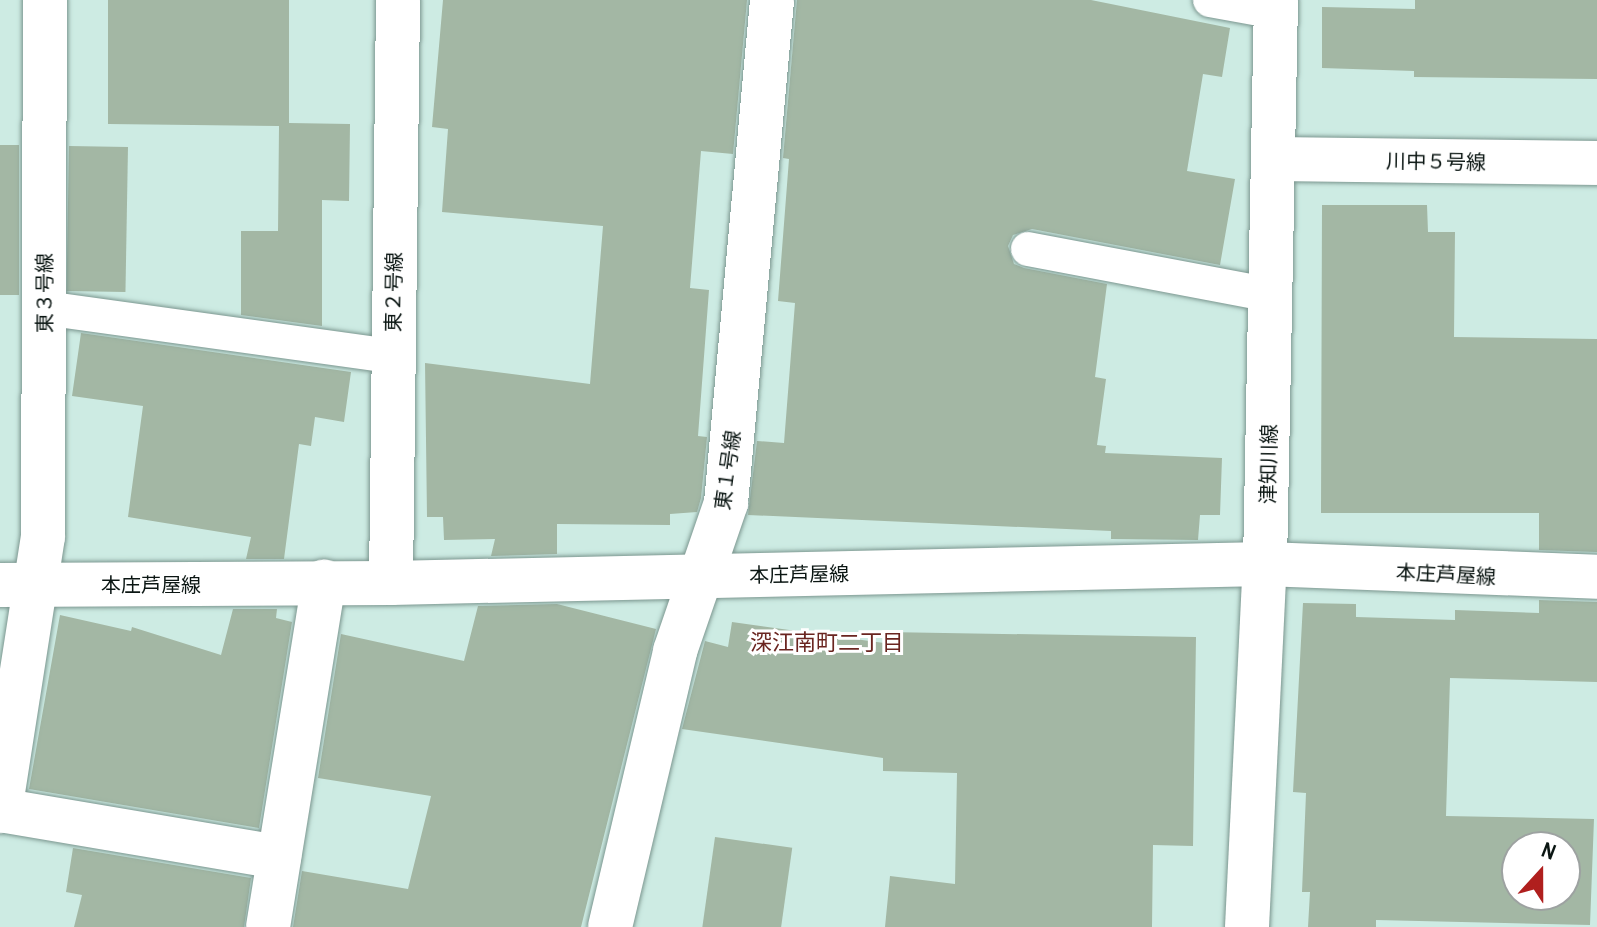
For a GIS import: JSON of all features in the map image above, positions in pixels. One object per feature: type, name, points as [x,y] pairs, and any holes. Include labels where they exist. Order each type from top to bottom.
[{"type":"street","name":"東３号線","points":[[0,810],[17,584],[43,537],[45,0]]},
{"type":"street","name":"東２号線","points":[[391,583],[391,356],[398,0]]},
{"type":"street","name":"東１号線","points":[[610,927],[675,651],[726,503],[772,0]]},
{"type":"street","name":"津知川線","points":[[1247,927],[1265,564],[1276,159],[1276,6]]},
{"type":"street","name":"川中５号線","points":[[1276,159],[1597,163]]},
{"type":"street","name":"本庄芦屋線","points":[[17,584],[391,583],[1265,564],[1597,577]]},
{"type":"street","points":[[268,927],[324,582]]},
{"type":"street","points":[[0,810],[279,857]]},
{"type":"lane","points":[[1210,0],[1276,6]]},
{"type":"lane","points":[[1028,249],[1272,295]]},
{"type":"lane","points":[[44,308],[391,356]]},
{"type":"building","points":[[108,0],[289,0],[289,123],[350,124],[349,201],[322,200],[322,326],[241,315],[241,231],[278,231],[279,126],[108,124]]},
{"type":"building","points":[[443,0],[747,0],[733,154],[701,151],[690,288],[709,290],[698,436],[707,437],[701,498],[697,512],[670,514],[670,525],[557,524],[557,554],[491,556],[495,539],[444,540],[443,517],[427,517],[425,363],[590,384],[603,226],[442,212],[448,129],[432,127]]},
{"type":"building","points":[[797,0],[1091,0],[1230,28],[1222,77],[1203,74],[1187,171],[1235,179],[1220,265],[1032,229],[1013,235],[1008,246],[1014,264],[1024,268],[1107,284],[1095,377],[1106,379],[1097,445],[1106,446],[1105,453],[1222,458],[1220,515],[1200,515],[1198,540],[1111,539],[1111,531],[748,515],[757,441],[784,443],[795,303],[778,301],[789,159],[783,158]]},
{"type":"building","points":[[1415,0],[1597,0],[1597,79],[1414,77],[1414,71],[1322,68],[1322,7],[1415,9]]},
{"type":"building","points":[[0,145],[19,145],[19,295],[0,295]]},
{"type":"building","points":[[69,146],[128,147],[125,292],[66,291]]},
{"type":"building","points":[[1322,205],[1427,205],[1428,232],[1455,232],[1454,337],[1597,339],[1597,552],[1539,550],[1539,513],[1321,513]]},
{"type":"building","points":[[81,333],[351,372],[344,422],[315,417],[311,446],[299,444],[284,559],[246,559],[251,537],[128,517],[143,406],[72,396]]},
{"type":"building","points":[[1539,600],[1597,602],[1597,682],[1450,678],[1446,816],[1594,819],[1590,925],[1376,920],[1376,927],[1308,927],[1310,892],[1302,892],[1306,793],[1293,792],[1303,603],[1356,604],[1356,617],[1455,620],[1455,610],[1539,613]]},
{"type":"building","points":[[557,604],[656,629],[581,927],[293,927],[302,871],[408,889],[431,796],[318,778],[341,634],[464,661],[478,606]]},
{"type":"building","points":[[233,609],[277,609],[276,618],[292,622],[259,828],[29,789],[60,615],[131,631],[132,627],[221,655]]},
{"type":"building","points":[[732,622],[884,643],[885,632],[1196,637],[1193,846],[1153,845],[1152,927],[885,927],[890,876],[955,884],[957,773],[883,771],[883,758],[682,729],[705,641],[728,647]]},
{"type":"building","points":[[715,837],[792,848],[781,927],[702,927]]},
{"type":"building","points":[[73,848],[251,878],[244,927],[74,927],[82,895],[66,892]]},
{"type":"district","name":"深江南町二丁目","points":[[827,643]]}]
